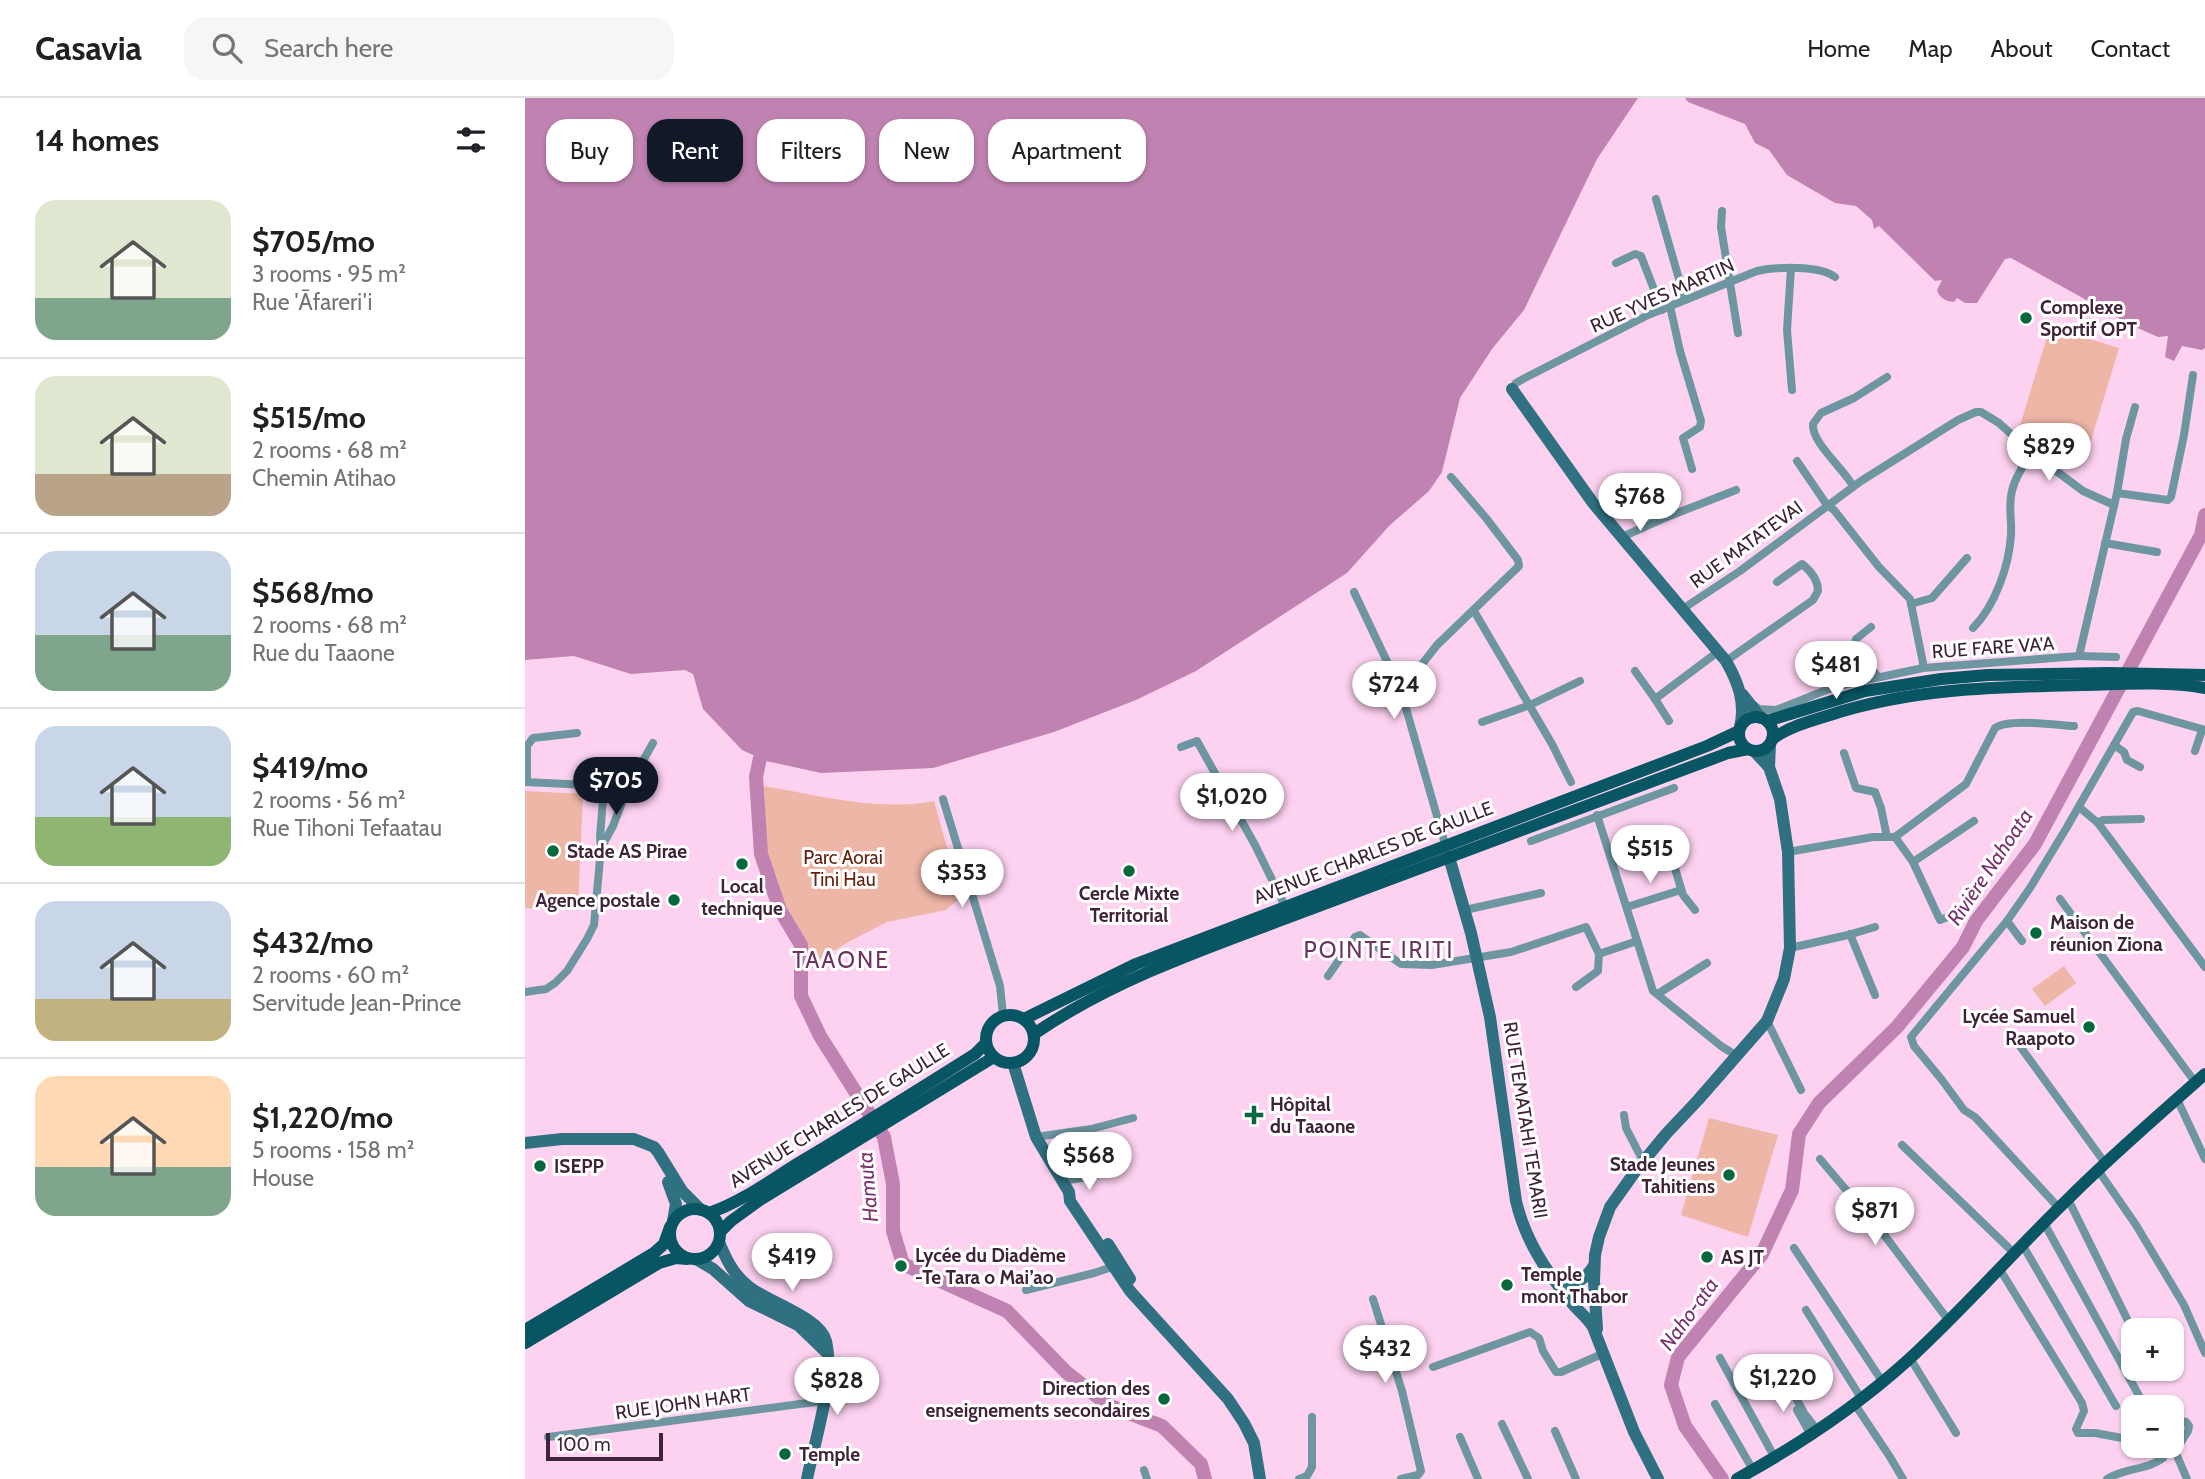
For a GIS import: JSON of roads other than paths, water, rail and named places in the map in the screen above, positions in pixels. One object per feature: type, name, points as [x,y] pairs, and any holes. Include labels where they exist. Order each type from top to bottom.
[{"type":"main road","points":[[1511,389],[1593,503],[1684,608],[1722,656],[1740,692],[1772,728],[1769,768],[1780,799],[1788,852],[1790,948],[1781,990],[1767,1021],[1643,1161],[1610,1207],[1596,1246],[1594,1266],[1597,1340]]},
{"type":"main road","points":[[1751,750],[1762,750],[1784,730],[1865,705],[1909,696],[1977,688],[2205,675]]},
{"type":"main road","points":[[1740,729],[1749,719],[1764,720],[1851,695],[1925,681],[1988,676],[2107,679]]},
{"type":"main road","points":[[2140,678],[2205,688]]},
{"type":"main road","points":[[1740,692],[1743,716],[1741,741],[1769,768]]},
{"type":"main road","name":"AVENUE CHARLES DE GAULLE","points":[[1013,1063],[1030,1052],[1034,1034],[1049,1023],[1173,961],[1707,746],[1740,729]]},
{"type":"main road","name":"AVENUE CHARLES DE GAULLE","points":[[1024,1019],[1136,964],[1285,906],[1721,755],[1751,750]]},
{"type":"main road","name":"RUE TEMATAHI TEMARII","points":[[1447,851],[1478,959],[1496,1054],[1519,1213],[1533,1249],[1573,1305],[1589,1320],[1634,1432],[1658,1479]]},
{"type":"main road","points":[[1003,1015],[1024,1019],[1034,1034]]},
{"type":"main road","name":"AVENUE CHARLES DE GAULLE","points":[[719,1237],[731,1221],[760,1200],[975,1054],[986,1043],[988,1027],[1003,1015]]},
{"type":"main road","points":[[986,1043],[994,1057],[1013,1063],[1036,1138],[1065,1187],[1070,1201],[1117,1265],[1130,1292],[1228,1399],[1244,1423],[1254,1443],[1259,1479]]},
{"type":"main road","name":"AVENUE CHARLES DE GAULLE","points":[[880,1119],[994,1057]]},
{"type":"main road","points":[[1737,1479],[1814,1432],[1910,1358],[2063,1203],[2200,1078]]},
{"type":"main road","name":"AVENUE CHARLES DE GAULLE","points":[[705,1211],[723,1208],[864,1129]]},
{"type":"main road","points":[[525,1143],[622,1138],[645,1143],[658,1152],[682,1191],[715,1219],[726,1260],[736,1275],[768,1300],[809,1320],[825,1337],[828,1380],[807,1479]]},
{"type":"main road","points":[[525,1330],[654,1253],[664,1244],[677,1204],[658,1163],[645,1143]]},
{"type":"main road","points":[[705,1211],[685,1211],[671,1224],[669,1237],[678,1254],[713,1269],[749,1301],[798,1325],[827,1353]]},
{"type":"main road","points":[[525,1343],[659,1263],[710,1254],[719,1237]]},
{"type":"main road","points":[[1555,1279],[1569,1283],[1579,1282],[1594,1266]]},
{"type":"main road","points":[[1589,1320],[1588,1287],[1594,1266]]},
{"type":"street","points":[[1656,199],[1685,300]]},
{"type":"street","points":[[1722,211],[1721,228],[1738,332]]},
{"type":"street","points":[[1616,262],[1636,254],[1641,256],[1666,308],[1701,421],[1700,426],[1683,438],[1692,469]]},
{"type":"street","points":[[1791,268],[1787,330],[1791,390]]},
{"type":"street","name":"RUE YVES MARTIN","points":[[1511,389],[1515,383],[1666,308],[1762,270],[1791,268],[1822,271],[1835,276]]},
{"type":"street","points":[[2117,493],[2168,500],[2171,497],[2193,375]]},
{"type":"street","points":[[1853,486],[1848,476],[1814,435],[1813,424],[1821,413],[1854,398],[1887,377]]},
{"type":"street","name":"RUE FARE VA'A","points":[[1750,705],[1759,709],[1776,709],[1834,687],[1923,668],[2079,656],[2135,408]]},
{"type":"street","name":"RUE MATATEVAI","points":[[1684,608],[1853,486],[1976,411],[1999,423],[2032,453],[2083,491],[2114,505]]},
{"type":"street","points":[[1973,628],[1988,608],[2008,554],[2011,492],[2032,453]]},
{"type":"street","name":"RUE MATATEVAI","points":[[1797,461],[1827,505]]},
{"type":"street","points":[[1401,691],[1437,645],[1518,566],[1518,560],[1451,477]]},
{"type":"street","points":[[1622,537],[1736,490]]},
{"type":"street","points":[[1827,505],[1834,510],[1879,567],[1908,595],[1923,663]]},
{"type":"street","points":[[2105,544],[2157,552]]},
{"type":"street","points":[[1911,604],[1932,598],[1968,558]]},
{"type":"street","points":[[1655,699],[1804,607],[1813,600],[1818,591],[1817,581],[1811,571],[1802,564],[1776,582]]},
{"type":"street","name":"RUE TEMATAHI TEMARII","points":[[1354,592],[1401,691],[1447,851]]},
{"type":"street","points":[[1474,611],[1530,705],[1571,782]]},
{"type":"street","points":[[1871,627],[1856,639],[1855,645],[1878,677]]},
{"type":"street","points":[[2079,656],[2116,657]]},
{"type":"street","points":[[1635,671],[1669,721]]},
{"type":"street","points":[[1482,722],[1530,705],[1580,681]]},
{"type":"street","points":[[2126,1318],[2063,1203],[1975,1117],[1964,1110],[1912,1041],[1912,1034],[2007,921],[2135,712],[2203,730],[2195,751]]},
{"type":"street","points":[[1788,852],[1873,837],[1891,837],[1966,783],[1997,726],[2003,723],[2074,726]]},
{"type":"street","points":[[577,733],[533,738],[527,746],[526,782],[629,787]]},
{"type":"street","points":[[1181,747],[1198,741],[1285,906]]},
{"type":"street","points":[[601,848],[653,743]]},
{"type":"street","points":[[2114,745],[2124,752],[2127,760],[2140,767]]},
{"type":"street","points":[[1844,753],[1856,788],[1875,792],[1891,837],[1913,862],[1940,920],[1966,910]]},
{"type":"street","points":[[525,992],[546,989],[555,984],[567,971],[594,925],[604,786]]},
{"type":"street","points":[[1531,841],[1674,788]]},
{"type":"street","points":[[943,799],[1000,986],[1003,1015]]},
{"type":"street","points":[[2079,807],[2098,823],[2205,967]]},
{"type":"street","points":[[1597,815],[1653,991],[1737,1056]]},
{"type":"street","points":[[2098,823],[2103,820],[2141,819]]},
{"type":"street","points":[[1913,862],[1974,821]]},
{"type":"street","points":[[1674,865],[1681,890],[1695,910]]},
{"type":"street","points":[[1627,907],[1681,890]]},
{"type":"street","points":[[1465,910],[1541,893]]},
{"type":"street","points":[[2060,899],[2200,1078]]},
{"type":"street","points":[[2007,921],[2022,941]]},
{"type":"street","points":[[1790,948],[1875,926]]},
{"type":"street","points":[[1328,976],[1360,935],[1401,964],[1432,965],[1511,952],[1585,927],[1599,954],[1598,971],[1576,987]]},
{"type":"street","points":[[1850,934],[1875,995]]},
{"type":"street","points":[[1599,954],[1637,941]]},
{"type":"street","points":[[1659,993],[1707,963]]},
{"type":"street","points":[[1767,1021],[1801,1090]]},
{"type":"street","points":[[2011,1034],[2102,1166],[2184,1305],[2205,1353]]},
{"type":"street","points":[[2177,1099],[2205,1159]]},
{"type":"street","points":[[1624,1115],[1626,1128],[1643,1161]]},
{"type":"street","points":[[1036,1138],[1091,1129],[1133,1118]]},
{"type":"street","points":[[1902,1145],[2018,1249],[2116,1406]]},
{"type":"street","points":[[1820,1159],[1885,1236],[1949,1321]]},
{"type":"street","points":[[1065,1187],[1095,1176],[1101,1170]]},
{"type":"street","points":[[2043,1223],[2139,1395]]},
{"type":"street","points":[[1794,1248],[1882,1381]]},
{"type":"street","points":[[1026,1290],[1117,1265]]},
{"type":"street","points":[[2000,1268],[2082,1403],[2084,1411],[2076,1429],[2078,1433],[2121,1438]]},
{"type":"street","points":[[1373,1300],[1402,1391],[1420,1469],[1418,1475],[1401,1479]]},
{"type":"street","points":[[1806,1310],[1903,1479]]},
{"type":"street","points":[[1433,1367],[1530,1332],[1539,1338],[1543,1351],[1556,1372],[1602,1354]]},
{"type":"street","points":[[1720,1358],[1775,1458]]},
{"type":"street","points":[[1910,1358],[1956,1433]]},
{"type":"street","points":[[1782,1378],[1814,1432]]},
{"type":"street","name":"RUE JOHN HART","points":[[548,1437],[823,1401]]},
{"type":"street","points":[[1715,1404],[1753,1470]]},
{"type":"street","points":[[1299,1479],[1307,1476],[1313,1467],[1312,1417]]},
{"type":"street","points":[[2184,1422],[2189,1426],[2184,1437]]},
{"type":"street","points":[[1502,1424],[1528,1479]]},
{"type":"street","points":[[1555,1431],[1576,1479]]},
{"type":"street","points":[[1460,1437],[1478,1479]]},
{"type":"street","points":[[2107,1479],[2157,1463],[2163,1458]]},
{"type":"street","points":[[2178,1458],[2187,1479]]},
{"type":"waterway","name":"Rivière Nahoata","points":[[1722,1479],[1685,1426],[1671,1385],[1678,1357],[1762,1254],[1792,1190],[1799,1134],[1819,1103],[1897,1027],[1963,947],[1976,921],[2035,844],[2201,535],[2205,515]]},
{"type":"waterway","name":"Hamuta","points":[[760,758],[756,777],[761,854],[780,910],[801,945],[801,996],[820,1036],[884,1137],[893,1184],[893,1231],[903,1264],[1007,1311],[1066,1372],[1108,1405],[1162,1426],[1201,1464],[1205,1479]]},
{"type":"place","name":"Complexe Sportif OPT","points":[[2026,318]]},
{"type":"place","name":"Stade AS Pirae","points":[[553,851]]},
{"type":"place","name":"Local technique","points":[[742,864]]},
{"type":"place","name":"Cercle Mixte Territorial","points":[[1129,871]]},
{"type":"place","name":"Agence postale","points":[[674,900]]},
{"type":"place","name":"Maison de réunion Ziona","points":[[2036,933]]},
{"type":"place","name":"Lycée Samuel Raapoto","points":[[2089,1027]]},
{"type":"place","name":"Hôpital du Taaone","points":[[1254,1115]]},
{"type":"place","name":"ISEPP","points":[[540,1166]]},
{"type":"place","name":"Stade Jeunes Tahitiens","points":[[1729,1175]]},
{"type":"place","name":"AS JT","points":[[1707,1257]]},
{"type":"place","name":"Lycée du Diadème -Te Tara o Mai’ao","points":[[901,1266]]},
{"type":"place","name":"Temple mont Thabor","points":[[1507,1285]]},
{"type":"place","name":"Direction des enseignements secondaires","points":[[1164,1399]]},
{"type":"place","name":"Temple","points":[[785,1454]]},
{"type":"district","name":"POINTE IRITI","points":[[1379,950]]},
{"type":"district","name":"TAAONE","points":[[841,960]]},
{"type":"park label","name":"Parc Aorai Tini Hau","points":[[843,868]]},
{"type":"water label","name":"Naho-ata","points":[[1689,1314]]}]
